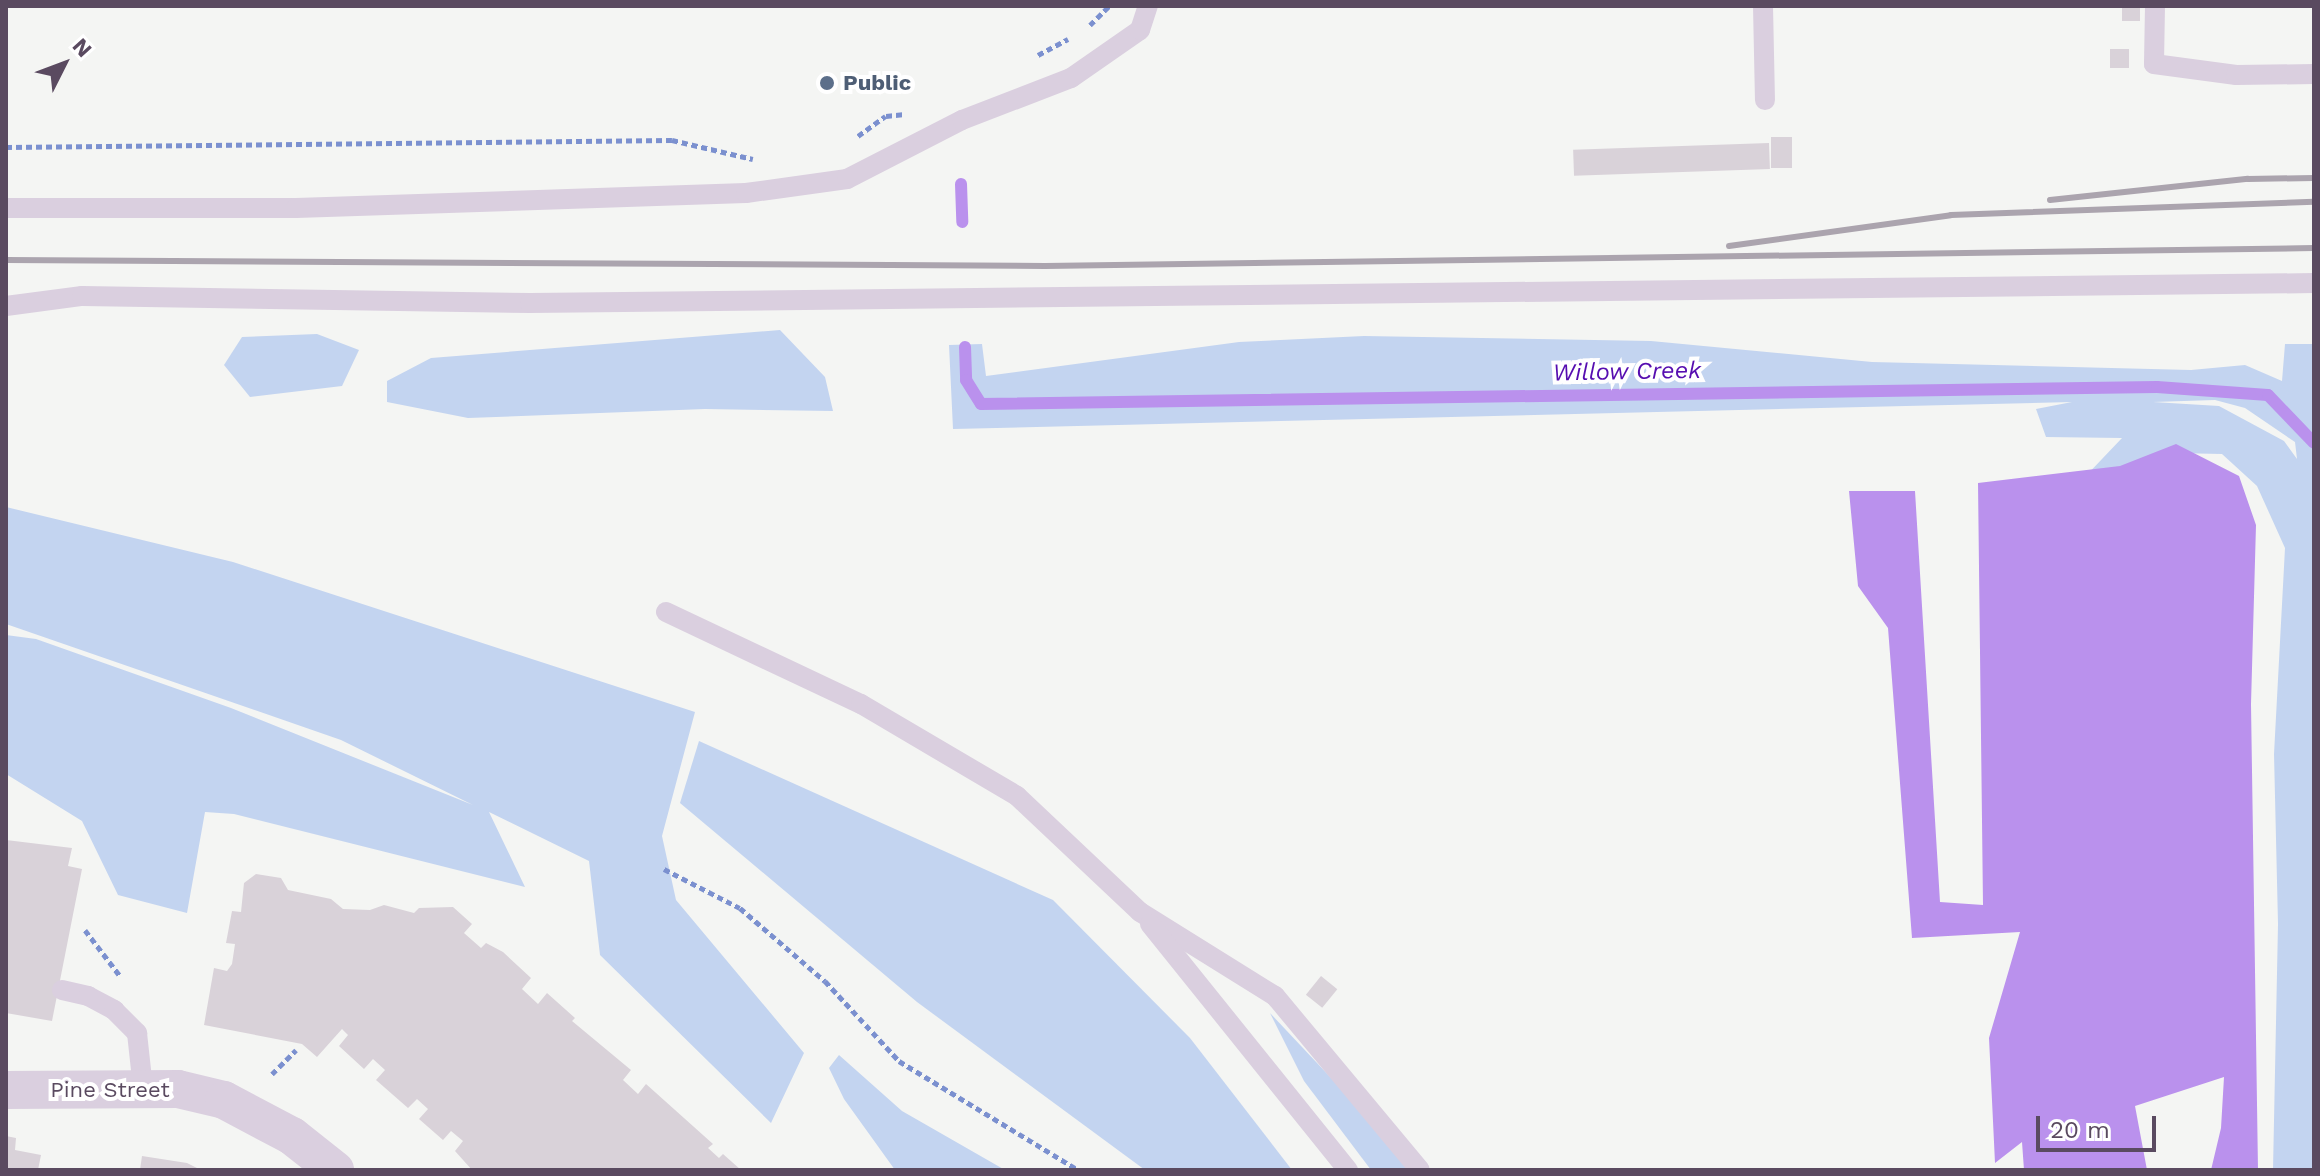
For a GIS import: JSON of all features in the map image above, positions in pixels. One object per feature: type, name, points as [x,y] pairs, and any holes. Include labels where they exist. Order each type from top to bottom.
[{"type":"street","name":"Pine Street","points":[[6,1090],[178,1089],[224,1100],[292,1136],[335,1170]]},
{"type":"lane","points":[[6,208],[296,208],[746,193],[847,179],[962,120],[1071,78],[1140,30],[1148,6]]},
{"type":"lane","points":[[1763,6],[1765,100]]},
{"type":"lane","points":[[2155,6],[2154,64],[2236,75],[2314,74]]},
{"type":"lane","points":[[6,306],[82,296],[530,303],[2314,283]]},
{"type":"lane","points":[[666,612],[861,704],[1017,796],[1140,912],[1348,1170]]},
{"type":"lane","points":[[1140,912],[1275,996],[1420,1170]]},
{"type":"lane","points":[[62,990],[101,1003],[137,1033],[143,1088]]},
{"type":"path","points":[[1031,58],[1081,32],[1109,6]]},
{"type":"path","points":[[846,144],[886,116],[919,112]]},
{"type":"path","points":[[6,147],[672,140],[760,159]]},
{"type":"path","points":[[664,869],[740,908],[825,981],[899,1061],[1078,1170]]},
{"type":"path","points":[[272,1074],[296,1050]]},
{"type":"shaded area","points":[[780,330],[825,377],[833,411],[705,409],[468,418],[387,402],[387,381],[431,358]]},
{"type":"shaded area","points":[[317,334],[359,350],[342,386],[250,397],[224,365],[242,337]]},
{"type":"shaded area","points":[[1364,336],[1651,341],[1872,362],[2191,370],[2245,365],[2282,381],[2285,344],[2314,344],[2314,1170],[2273,1170],[2278,924],[2274,754],[2285,548],[2257,486],[2222,454],[2174,453],[2082,480],[2122,438],[2046,437],[2036,409],[2072,402],[953,429],[949,345],[982,344],[986,376],[1239,342]],"holes":[[[2215,400],[2245,408],[2295,442],[2297,459],[2284,441],[2219,406],[2153,402]]]},
{"type":"shaded area","points":[[2176,444],[2239,476],[2256,525],[2251,704],[2258,1170],[2211,1170],[2221,1128],[2224,1077],[2135,1106],[2147,1170],[2024,1170],[2022,1142],[1995,1163],[1989,1038],[2020,932],[1912,938],[1888,628],[1858,586],[1849,491],[1915,491],[1940,902],[1983,905],[1978,483],[2120,466]]},
{"type":"shaded area","points":[[6,507],[233,562],[695,712],[662,836],[676,900],[804,1053],[771,1123],[600,955],[589,861],[489,812],[525,887],[234,814],[205,812],[187,913],[118,895],[82,821],[6,774],[6,635],[36,639],[231,708],[473,805],[341,740],[6,624]]},
{"type":"shaded area","points":[[699,741],[1053,900],[1190,1038],[1292,1170],[1145,1170],[917,1002],[680,803]]},
{"type":"shaded area","points":[[1270,1013],[1382,1132],[1412,1170],[1371,1170],[1304,1081]]},
{"type":"shaded area","points":[[839,1055],[902,1111],[1005,1170],[895,1170],[844,1099],[829,1068]]},
{"type":"building","points":[[2122,6],[2140,6],[2140,21],[2122,21]]},
{"type":"building","points":[[2110,49],[2129,49],[2129,68],[2110,68]]},
{"type":"building","points":[[1771,137],[1792,137],[1792,168],[1771,168]]},
{"type":"building","points":[[1769,143],[1770,169],[1574,176],[1573,150]]},
{"type":"building","points":[[6,840],[72,848],[68,866],[82,869],[52,1021],[6,1013]]},
{"type":"building","points":[[256,874],[281,878],[288,890],[331,899],[343,909],[370,910],[384,905],[414,913],[419,908],[453,907],[472,924],[464,933],[481,948],[486,943],[503,952],[531,978],[522,989],[538,1004],[547,993],[575,1018],[572,1021],[631,1070],[623,1080],[638,1094],[646,1084],[713,1144],[708,1148],[719,1158],[723,1154],[741,1170],[472,1170],[455,1151],[463,1141],[451,1131],[443,1140],[419,1119],[428,1109],[417,1099],[408,1108],[376,1080],[385,1070],[373,1059],[364,1069],[339,1046],[348,1035],[342,1029],[317,1057],[302,1044],[204,1025],[214,968],[227,971],[232,964],[235,944],[226,943],[232,911],[241,912],[244,883]]},
{"type":"building","points":[[1321,976],[1337,989],[1322,1008],[1306,995]]},
{"type":"building","points":[[6,1136],[16,1138],[15,1150],[41,1155],[38,1170],[6,1170]]},
{"type":"building","points":[[142,1156],[187,1163],[201,1170],[140,1170]]},
{"type":"waterway","name":"Willow Creek","points":[[961,184],[962,222]]},
{"type":"waterway","name":"Willow Creek","points":[[965,347],[966,380],[981,404],[2157,387],[2268,395],[2314,443]]},
{"type":"railway","points":[[2050,200],[2248,179],[2314,178]]},
{"type":"railway","points":[[1729,246],[1951,215],[2314,202]]},
{"type":"railway","points":[[6,260],[1045,266],[2314,248]]},
{"type":"place","name":"Public","points":[[827,83]]}]
